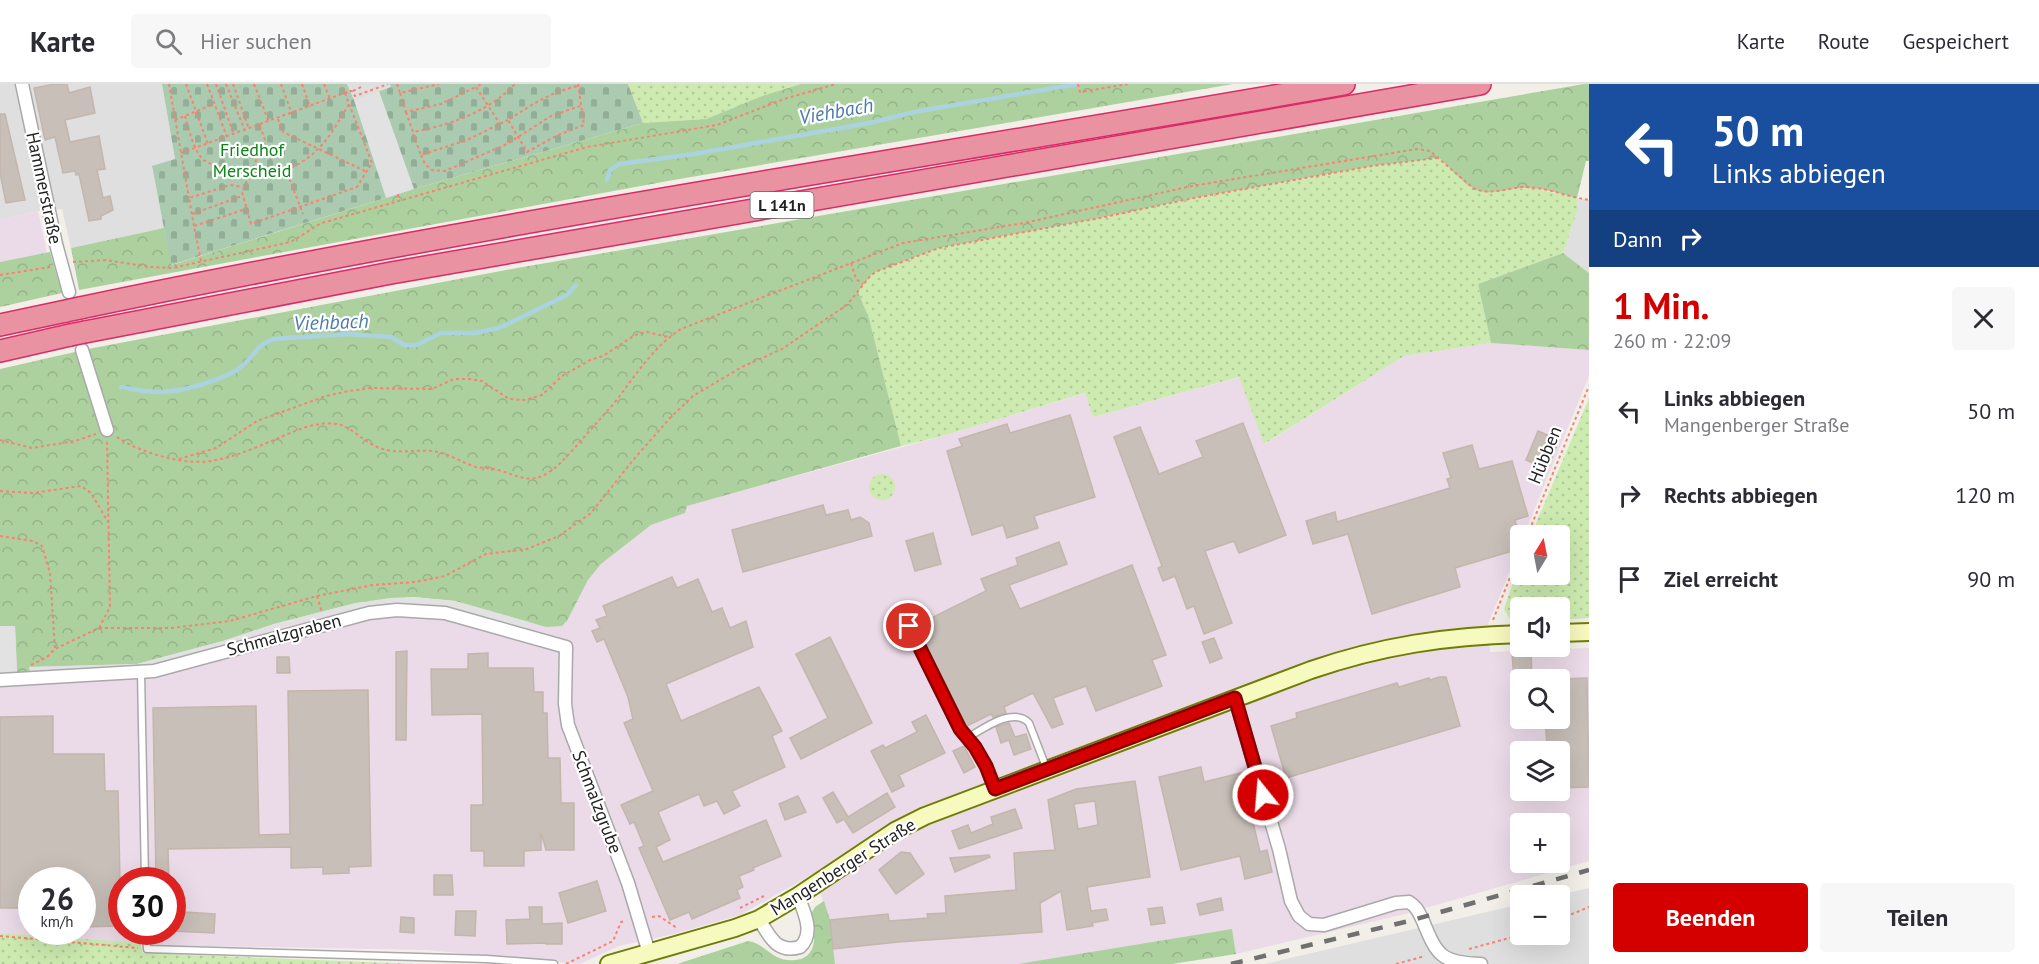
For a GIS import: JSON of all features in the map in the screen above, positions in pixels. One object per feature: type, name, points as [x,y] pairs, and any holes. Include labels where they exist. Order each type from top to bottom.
[{"type":"highway","name":"L 141n","points":[[0,326],[72,304],[1344,84]]},
{"type":"highway","name":"L 141n","points":[[0,351],[79,339],[402,271],[1480,84]]},
{"type":"main road","points":[[1570,633],[1589,632]]},
{"type":"main road","name":"Mangenberger Straße","points":[[609,964],[735,928],[759,918],[798,896],[895,831],[925,816],[1235,698],[1371,652],[1416,642],[1510,634]]},
{"type":"street","name":"Hammerstraße","points":[[22,84],[61,264],[72,304]]},
{"type":"street","points":[[79,339],[107,430]]},
{"type":"street","name":"Schmalzgraben","points":[[0,680],[154,671],[325,624],[369,613],[397,610],[445,613],[566,647]]},
{"type":"street","name":"Schmalzgrube","points":[[566,647],[565,704],[568,725],[628,882],[649,953]]},
{"type":"street","points":[[1235,698],[1277,840],[1291,901],[1299,916],[1309,924],[1324,925],[1396,903],[1409,902],[1418,910],[1436,951],[1446,958],[1464,963],[1481,964]]},
{"type":"street","points":[[759,918],[771,941],[787,949],[800,947],[807,939],[808,926],[798,896]]},
{"type":"lane","points":[[909,626],[960,729],[975,747],[995,789]]},
{"type":"lane","points":[[141,672],[145,867]]},
{"type":"lane","points":[[967,738],[1004,719],[1024,718],[1029,723],[1047,769]]},
{"type":"lane","points":[[147,945],[147,949],[487,959],[554,964]]},
{"type":"path","points":[[169,84],[201,261]]},
{"type":"path","points":[[186,84],[208,144]]},
{"type":"path","points":[[207,84],[227,137]]},
{"type":"path","points":[[216,84],[234,135]]},
{"type":"path","points":[[226,84],[245,131]]},
{"type":"path","points":[[233,84],[249,129]]},
{"type":"path","points":[[254,84],[269,122]]},
{"type":"path","points":[[281,84],[292,114]]},
{"type":"path","points":[[302,84],[310,107]]},
{"type":"path","points":[[324,84],[330,99]]},
{"type":"path","points":[[260,126],[265,140],[247,176],[242,196],[251,224],[357,187],[372,163],[342,84]]},
{"type":"path","points":[[352,91],[355,96],[388,84]]},
{"type":"path","points":[[397,84],[421,155],[425,164],[432,170],[445,171],[495,150],[551,116],[581,105]]},
{"type":"path","points":[[400,93],[439,84]]},
{"type":"path","points":[[406,112],[441,104],[481,84]]},
{"type":"path","points":[[413,132],[448,123],[487,105],[507,92],[514,84]]},
{"type":"path","points":[[0,275],[61,264],[105,260],[172,268],[296,240],[322,223],[602,144],[717,124],[784,99],[836,84]]},
{"type":"path","points":[[1078,84],[1080,92],[1128,84]]},
{"type":"path","points":[[421,155],[467,140],[508,120],[541,98],[578,85],[584,125],[558,135],[527,152],[508,120]]},
{"type":"path","points":[[181,153],[260,126],[361,87]]},
{"type":"path","points":[[476,87],[500,124]]},
{"type":"path","points":[[175,120],[214,104]]},
{"type":"path","points":[[185,116],[201,157],[209,163],[247,176],[265,176],[303,162],[320,149],[350,104]]},
{"type":"path","points":[[278,118],[283,132],[366,172]]},
{"type":"path","points":[[107,430],[127,444],[176,459],[215,461],[305,427],[335,424],[349,429],[367,443],[383,449],[399,452],[440,453],[477,467],[499,470],[530,479],[540,477],[558,465],[668,337],[712,316],[903,243],[1024,223],[1192,186],[1417,149],[1430,151],[1467,183],[1480,191],[1532,188],[1589,200]]},
{"type":"path","points":[[24,680],[24,672],[35,662],[47,657],[55,649],[99,628],[162,629],[230,621],[317,596],[373,585],[435,579],[456,571],[486,554],[527,549],[559,536],[591,513],[634,459],[682,405],[693,396],[736,371],[782,349],[847,305],[863,284],[878,271],[939,248],[1194,198],[1372,166],[1439,158]]},
{"type":"path","points":[[286,170],[303,214]]},
{"type":"path","points":[[189,198],[230,185],[243,188]]},
{"type":"path","points":[[398,194],[399,201]]},
{"type":"path","points":[[192,214],[242,196]]},
{"type":"path","points":[[194,226],[246,209]]},
{"type":"path","points":[[851,263],[856,279],[863,284]]},
{"type":"path","points":[[176,459],[216,448],[257,421],[326,396],[349,391],[372,388],[432,389],[454,379],[470,379],[482,381],[509,399],[525,400],[542,395],[562,376],[590,360],[603,356],[635,335],[647,332],[668,337]]},
{"type":"path","name":"Hübben","points":[[1532,525],[1589,386]]},
{"type":"path","points":[[99,628],[110,607],[107,430]]},
{"type":"path","points":[[0,440],[32,448],[75,441],[107,430]]},
{"type":"path","points":[[0,491],[32,493],[81,486],[91,493],[109,524]]},
{"type":"path","points":[[0,536],[33,541],[42,546],[50,573],[55,649]]},
{"type":"path","points":[[1491,634],[1491,623],[1510,577]]},
{"type":"path","points":[[317,596],[325,624]]},
{"type":"path","points":[[1570,915],[1589,907]]},
{"type":"path","points":[[0,936],[147,949]]},
{"type":"path","points":[[1463,951],[1510,940]]},
{"type":"path","points":[[1396,964],[1424,957],[1436,951]]},
{"type":"shaded area","points":[[0,84],[162,84],[175,159],[152,167],[164,228],[71,248],[62,209],[38,211],[0,220]]},
{"type":"shaded area","points":[[347,84],[390,84],[391,87],[354,100]]},
{"type":"shaded area","points":[[379,91],[414,189],[386,198],[354,100]]},
{"type":"shaded area","points":[[1577,198],[1589,200],[1589,273],[1563,253],[1577,212]]},
{"type":"shaded area","points":[[38,211],[47,253],[0,262],[0,220]]},
{"type":"shaded area","points":[[1491,343],[1589,350],[1589,376],[1528,525],[1510,525],[1510,571],[1488,624],[1490,652],[1510,651],[1510,657],[1570,657],[1570,649],[1589,648],[1589,861],[1570,866],[1570,813],[1510,813],[1510,873],[1547,873],[1405,914],[1236,954],[1232,930],[1021,964],[835,964],[830,920],[813,874],[740,915],[674,934],[619,946],[580,964],[426,950],[153,945],[186,945],[186,867],[108,867],[108,941],[96,941],[96,867],[18,867],[18,934],[0,933],[0,626],[137,664],[356,603],[455,601],[546,627],[562,626],[567,621],[588,580],[601,564],[651,525],[685,513],[686,506],[939,437],[1086,393],[1093,417],[1240,377],[1265,444],[1404,356]]},
{"type":"shaded area","points":[[413,597],[455,601],[529,622],[527,629],[446,606],[391,604],[347,611],[281,627],[135,670],[30,672],[29,667],[137,664],[356,603]]},
{"type":"shaded area","points":[[0,626],[15,626],[17,672],[0,673]]},
{"type":"shaded area","points":[[1589,888],[1589,964],[1265,964],[1510,907],[1510,945],[1570,945],[1570,892]]},
{"type":"green space","name":"Friedhof Merscheid","points":[[162,84],[347,84],[354,100],[391,87],[390,84],[628,84],[643,123],[414,189],[171,265],[152,166],[175,159]]},
{"type":"green space","points":[[628,84],[801,84],[762,96],[706,119],[643,123]]},
{"type":"green space","points":[[801,84],[1233,84],[668,181],[79,290],[71,248],[164,228],[172,265],[414,189],[643,123],[706,119],[762,96]]},
{"type":"green space","points":[[1589,84],[1589,161],[1586,161],[1577,198],[1532,188],[1479,191],[1462,181],[1439,158],[1372,166],[1194,198],[939,248],[878,271],[871,275],[858,292],[869,318],[901,446],[687,506],[685,513],[651,525],[601,564],[588,580],[567,621],[562,626],[546,627],[455,601],[413,597],[356,603],[137,664],[30,667],[30,672],[17,672],[15,626],[0,626],[0,369],[88,349],[517,268]]},
{"type":"green space","points":[[1439,158],[1473,188],[1490,192],[1532,188],[1577,198],[1577,212],[1563,253],[1478,284],[1491,343],[1404,356],[1264,444],[1239,377],[1093,417],[1085,393],[939,437],[901,446],[869,318],[858,292],[871,275],[878,271],[939,248],[1194,198],[1372,166]]},
{"type":"green space","points":[[50,252],[62,293],[0,307],[0,262]]},
{"type":"green space","points":[[1563,253],[1589,273],[1589,350],[1491,343],[1478,284]]},
{"type":"green space","points":[[1589,398],[1589,618],[1570,619],[1570,597],[1510,597],[1510,620],[1504,609],[1512,585],[1570,585],[1570,525],[1535,525]]},
{"type":"green space","points":[[882,474],[892,477],[895,487],[892,497],[882,500],[872,497],[869,487],[872,477]]},
{"type":"green space","points":[[824,901],[830,920],[835,964],[677,964],[748,941],[780,958],[801,959],[811,951],[813,945],[812,912]]},
{"type":"green space","points":[[1232,929],[1236,954],[1172,964],[1018,964]]},
{"type":"green space","points":[[0,933],[18,934],[18,945],[96,945],[96,940],[108,941],[108,945],[141,945],[143,953],[417,964],[0,964]]},
{"type":"building","points":[[67,84],[69,93],[90,87],[95,113],[65,120],[70,142],[99,136],[105,169],[97,170],[103,198],[110,196],[113,210],[101,216],[101,219],[89,221],[79,174],[76,175],[75,171],[63,173],[55,137],[45,140],[34,88]]},
{"type":"building","points":[[0,114],[5,114],[25,200],[6,203],[0,173]]},
{"type":"building","points":[[1070,415],[1095,497],[1034,516],[1038,528],[1007,538],[1003,525],[972,535],[947,451],[962,446],[959,439],[1007,424],[1010,433]]},
{"type":"building","points":[[1243,423],[1286,535],[1239,553],[1234,541],[1205,551],[1232,623],[1204,634],[1194,606],[1187,609],[1175,576],[1163,581],[1158,568],[1162,566],[1114,437],[1140,427],[1159,474],[1203,457],[1196,441]]},
{"type":"building","points":[[1538,431],[1559,440],[1547,469],[1526,460]]},
{"type":"building","points":[[1472,445],[1479,469],[1512,461],[1528,516],[1515,520],[1516,525],[1510,525],[1510,552],[1455,568],[1460,587],[1372,614],[1348,534],[1313,544],[1306,521],[1335,512],[1337,522],[1450,488],[1447,479],[1451,478],[1443,453]]},
{"type":"building","points":[[823,505],[826,515],[848,510],[851,520],[860,517],[869,523],[872,536],[743,572],[732,530]]},
{"type":"building","points":[[933,533],[941,564],[915,571],[906,541]]},
{"type":"building","points":[[1059,542],[1067,564],[1009,585],[1020,609],[1132,565],[1166,655],[1152,660],[1162,686],[1096,711],[1086,686],[1053,698],[1063,724],[1052,728],[1033,693],[1004,707],[1006,713],[993,717],[991,714],[965,727],[915,626],[986,591],[981,579],[1018,565],[1016,558]]},
{"type":"building","points":[[672,577],[677,588],[698,579],[712,612],[722,608],[730,628],[746,621],[753,647],[666,684],[681,721],[759,687],[782,731],[772,736],[785,767],[732,791],[740,806],[724,814],[717,801],[704,806],[699,794],[658,812],[670,840],[656,847],[663,862],[766,820],[781,856],[739,876],[743,887],[737,890],[740,898],[692,919],[689,912],[670,920],[639,848],[644,846],[634,822],[630,824],[621,805],[653,791],[624,723],[633,719],[628,697],[604,639],[597,642],[592,631],[600,628],[596,620],[607,616],[603,606]]},
{"type":"building","points":[[830,637],[872,723],[801,759],[790,738],[828,718],[796,654]]},
{"type":"building","points":[[1214,638],[1222,658],[1210,663],[1202,642]]},
{"type":"building","points":[[407,651],[406,740],[396,740],[396,652]]},
{"type":"building","points":[[488,653],[488,668],[533,668],[534,692],[543,692],[543,713],[547,713],[548,758],[560,758],[561,803],[574,803],[574,850],[546,850],[541,833],[541,850],[524,851],[524,866],[484,866],[484,851],[471,851],[471,805],[483,805],[482,714],[432,715],[431,669],[468,669],[468,654]]},
{"type":"building","points":[[277,657],[289,657],[290,673],[277,673]]},
{"type":"building","points":[[1512,657],[1531,657],[1532,669],[1513,669]]},
{"type":"building","points":[[1446,677],[1460,726],[1286,778],[1271,726],[1297,718],[1296,713],[1397,683],[1399,687]]},
{"type":"building","points":[[1587,678],[1589,787],[1570,788],[1570,741],[1547,741],[1546,729],[1570,729],[1570,679]]},
{"type":"building","points":[[368,690],[371,866],[349,867],[349,873],[323,874],[323,867],[291,868],[291,847],[168,849],[169,867],[156,867],[153,708],[256,706],[259,835],[290,834],[288,691]]},
{"type":"building","points":[[926,715],[945,753],[899,775],[904,786],[892,792],[871,751],[883,745],[885,748],[917,732],[912,722]]},
{"type":"building","points":[[53,716],[53,754],[104,754],[105,791],[118,791],[120,867],[108,867],[108,926],[96,927],[96,867],[18,867],[18,908],[0,908],[0,717]]},
{"type":"building","points":[[1009,723],[1015,737],[1026,734],[1031,749],[1014,755],[1009,740],[1001,743],[996,727]]},
{"type":"building","points":[[964,746],[975,767],[964,773],[953,751]]},
{"type":"building","points":[[1201,767],[1204,782],[1245,772],[1248,785],[1238,787],[1242,810],[1250,809],[1260,852],[1267,850],[1272,872],[1245,879],[1240,856],[1181,870],[1159,777]]},
{"type":"building","points":[[1135,781],[1150,877],[1087,887],[1091,911],[1106,909],[1108,920],[1092,923],[1093,926],[1067,930],[1061,891],[1040,903],[1042,932],[833,949],[830,920],[888,914],[889,921],[928,918],[927,914],[946,913],[945,896],[1016,890],[1014,853],[1055,850],[1048,800],[1076,789]],"holes":[[[1095,801],[1098,825],[1078,829],[1074,804]]]},
{"type":"building","points":[[833,792],[848,817],[887,793],[895,807],[853,833],[844,819],[837,823],[823,798]]},
{"type":"building","points":[[798,796],[806,812],[785,820],[779,804]]},
{"type":"building","points":[[1015,809],[1022,828],[959,849],[952,831],[968,825],[971,833],[993,824],[991,817]]},
{"type":"building","points":[[901,852],[910,853],[924,874],[896,894],[879,870]]},
{"type":"building","points":[[989,855],[990,857],[955,872],[950,858]]},
{"type":"building","points":[[434,875],[452,875],[453,895],[434,895]]},
{"type":"building","points":[[597,881],[606,911],[568,923],[559,893]]},
{"type":"building","points":[[1221,898],[1223,910],[1200,915],[1197,904]]},
{"type":"building","points":[[529,907],[542,907],[542,924],[562,923],[562,944],[507,944],[506,920],[530,919]]},
{"type":"building","points":[[1162,907],[1165,923],[1151,925],[1148,909]]},
{"type":"building","points":[[456,911],[476,911],[475,936],[455,935]]},
{"type":"building","points":[[186,912],[215,914],[214,933],[186,932]]},
{"type":"building","points":[[401,917],[414,918],[414,933],[400,932]]},
{"type":"waterway","name":"Viehbach","points":[[607,180],[610,170],[619,164],[694,154],[869,123],[919,111],[1078,84]]},
{"type":"waterway","name":"Viehbach","points":[[121,387],[163,392],[204,384],[234,372],[262,345],[273,339],[348,334],[391,337],[404,345],[416,345],[441,333],[475,333],[499,328],[567,295],[576,285]]},
{"type":"railway","points":[[1231,964],[1409,921],[1589,870]]},
{"type":"route","points":[[909,626],[960,729],[975,747],[995,789],[1235,698],[1263,795]]}]
